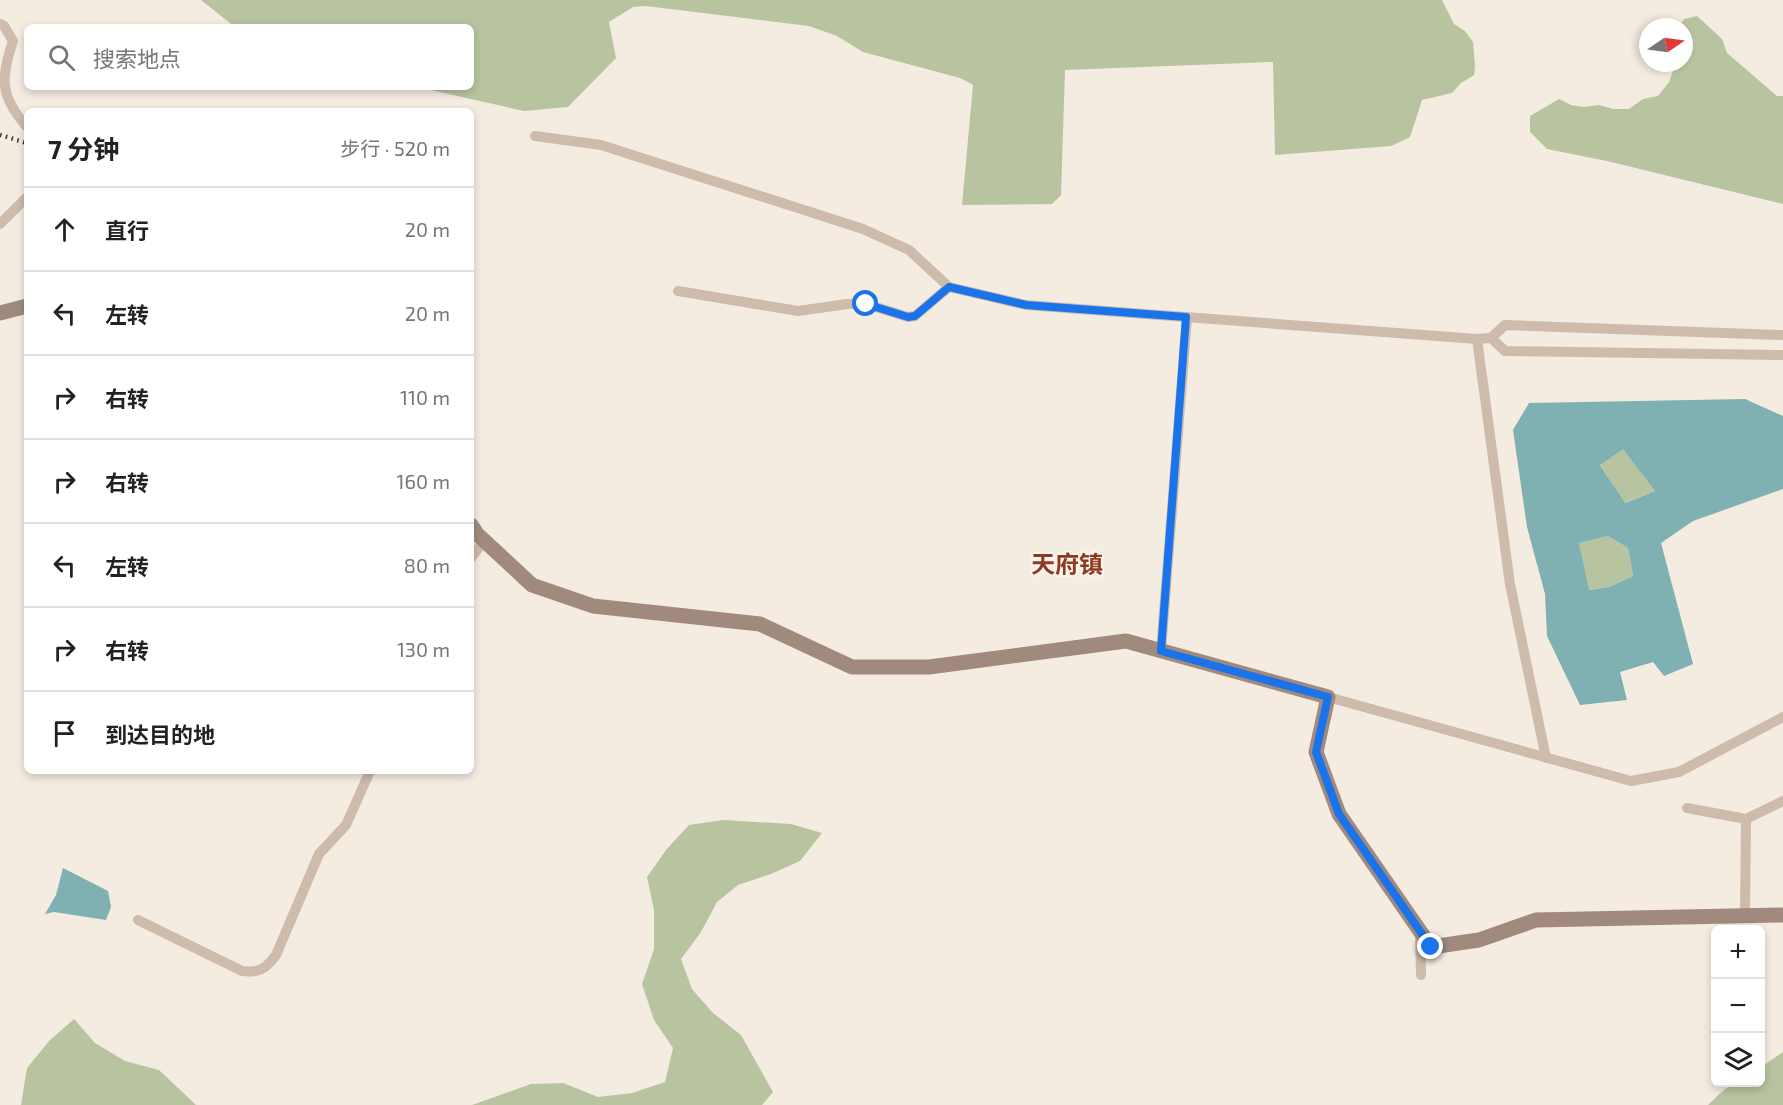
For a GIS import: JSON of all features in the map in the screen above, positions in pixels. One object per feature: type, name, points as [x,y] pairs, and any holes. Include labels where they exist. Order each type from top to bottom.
[{"type":"street","points":[[0,24],[4,26],[13,41],[3,63],[0,89],[17,117],[24,124]]},
{"type":"street","points":[[535,136],[602,145],[863,229],[909,250],[949,287],[1026,305],[1477,339],[1491,338],[1505,326],[1783,335]]},
{"type":"street","points":[[0,224],[24,200]]},
{"type":"street","points":[[678,291],[798,310],[866,304],[908,317],[915,316],[949,287]]},
{"type":"street","points":[[1,309],[24,306]]},
{"type":"street","points":[[1161,651],[1186,317]]},
{"type":"street","points":[[1491,338],[1505,351],[1783,355]]},
{"type":"street","points":[[1477,339],[1510,584],[1546,758]]},
{"type":"street","points":[[474,529],[484,541],[532,585],[593,606],[760,624],[852,667],[929,667],[1126,641],[1631,781],[1679,772],[1783,717]]},
{"type":"street","points":[[474,554],[484,541]]},
{"type":"street","points":[[1328,697],[1316,752],[1339,814],[1431,947],[1479,940],[1536,920],[1783,915]]},
{"type":"street","points":[[138,920],[242,971],[256,973],[268,967],[276,956],[319,854],[346,825],[369,774]]},
{"type":"street","points":[[1687,808],[1746,819],[1783,801]]},
{"type":"street","points":[[1745,916],[1746,819]]},
{"type":"street","points":[[1420,932],[1420,975]]},
{"type":"green space","points":[[201,0],[1442,0],[1454,24],[1465,31],[1473,42],[1475,67],[1474,75],[1461,83],[1452,93],[1422,100],[1410,137],[1391,146],[1275,155],[1273,62],[1065,70],[1061,195],[1052,204],[962,205],[973,85],[960,78],[863,52],[837,36],[809,26],[646,6],[633,7],[609,22],[616,58],[568,107],[524,111],[430,90],[474,90],[474,24],[231,24]]},
{"type":"green space","points":[[1697,16],[1722,39],[1727,53],[1777,96],[1783,96],[1783,204],[1607,161],[1547,149],[1530,132],[1530,116],[1559,99],[1571,105],[1584,107],[1599,105],[1613,109],[1629,109],[1643,99],[1658,96],[1669,82],[1673,72],[1693,72],[1693,18],[1688,18]]},
{"type":"green space","points":[[1623,448],[1655,491],[1624,503],[1600,464]]},
{"type":"green space","points":[[1608,536],[1628,548],[1633,576],[1609,587],[1588,590],[1579,543]]},
{"type":"green space","points":[[723,820],[791,824],[822,833],[800,861],[738,885],[717,902],[701,932],[681,959],[692,989],[713,1013],[741,1035],[773,1092],[762,1105],[472,1105],[531,1084],[563,1083],[598,1097],[632,1093],[665,1082],[673,1048],[654,1020],[642,984],[654,949],[654,910],[647,877],[666,850],[689,825]]},
{"type":"green space","points":[[74,1019],[95,1043],[125,1061],[159,1070],[196,1105],[21,1105],[27,1068],[50,1040]]},
{"type":"green space","points":[[1783,1052],[1783,1105],[1708,1105],[1730,1087],[1765,1087],[1765,1064]]},
{"type":"water","points":[[1745,399],[1783,416],[1783,489],[1693,521],[1661,543],[1693,664],[1664,676],[1653,662],[1620,672],[1627,700],[1580,705],[1547,636],[1545,594],[1527,527],[1513,430],[1529,403]],"holes":[[[1623,449],[1655,491],[1625,503],[1600,465]],[[1608,536],[1628,548],[1633,576],[1609,587],[1589,590],[1579,543]]]},
{"type":"water","points":[[63,868],[108,891],[111,907],[106,920],[54,912],[45,914],[56,895]]},
{"type":"railway","points":[[0,135],[24,142]]},
{"type":"district","name":"天府镇","points":[[1067,563]]},
{"type":"route","points":[[866,304],[908,317],[915,316],[949,287],[1026,305],[1186,317],[1161,651],[1328,697],[1316,752],[1339,814],[1431,947]]}]
